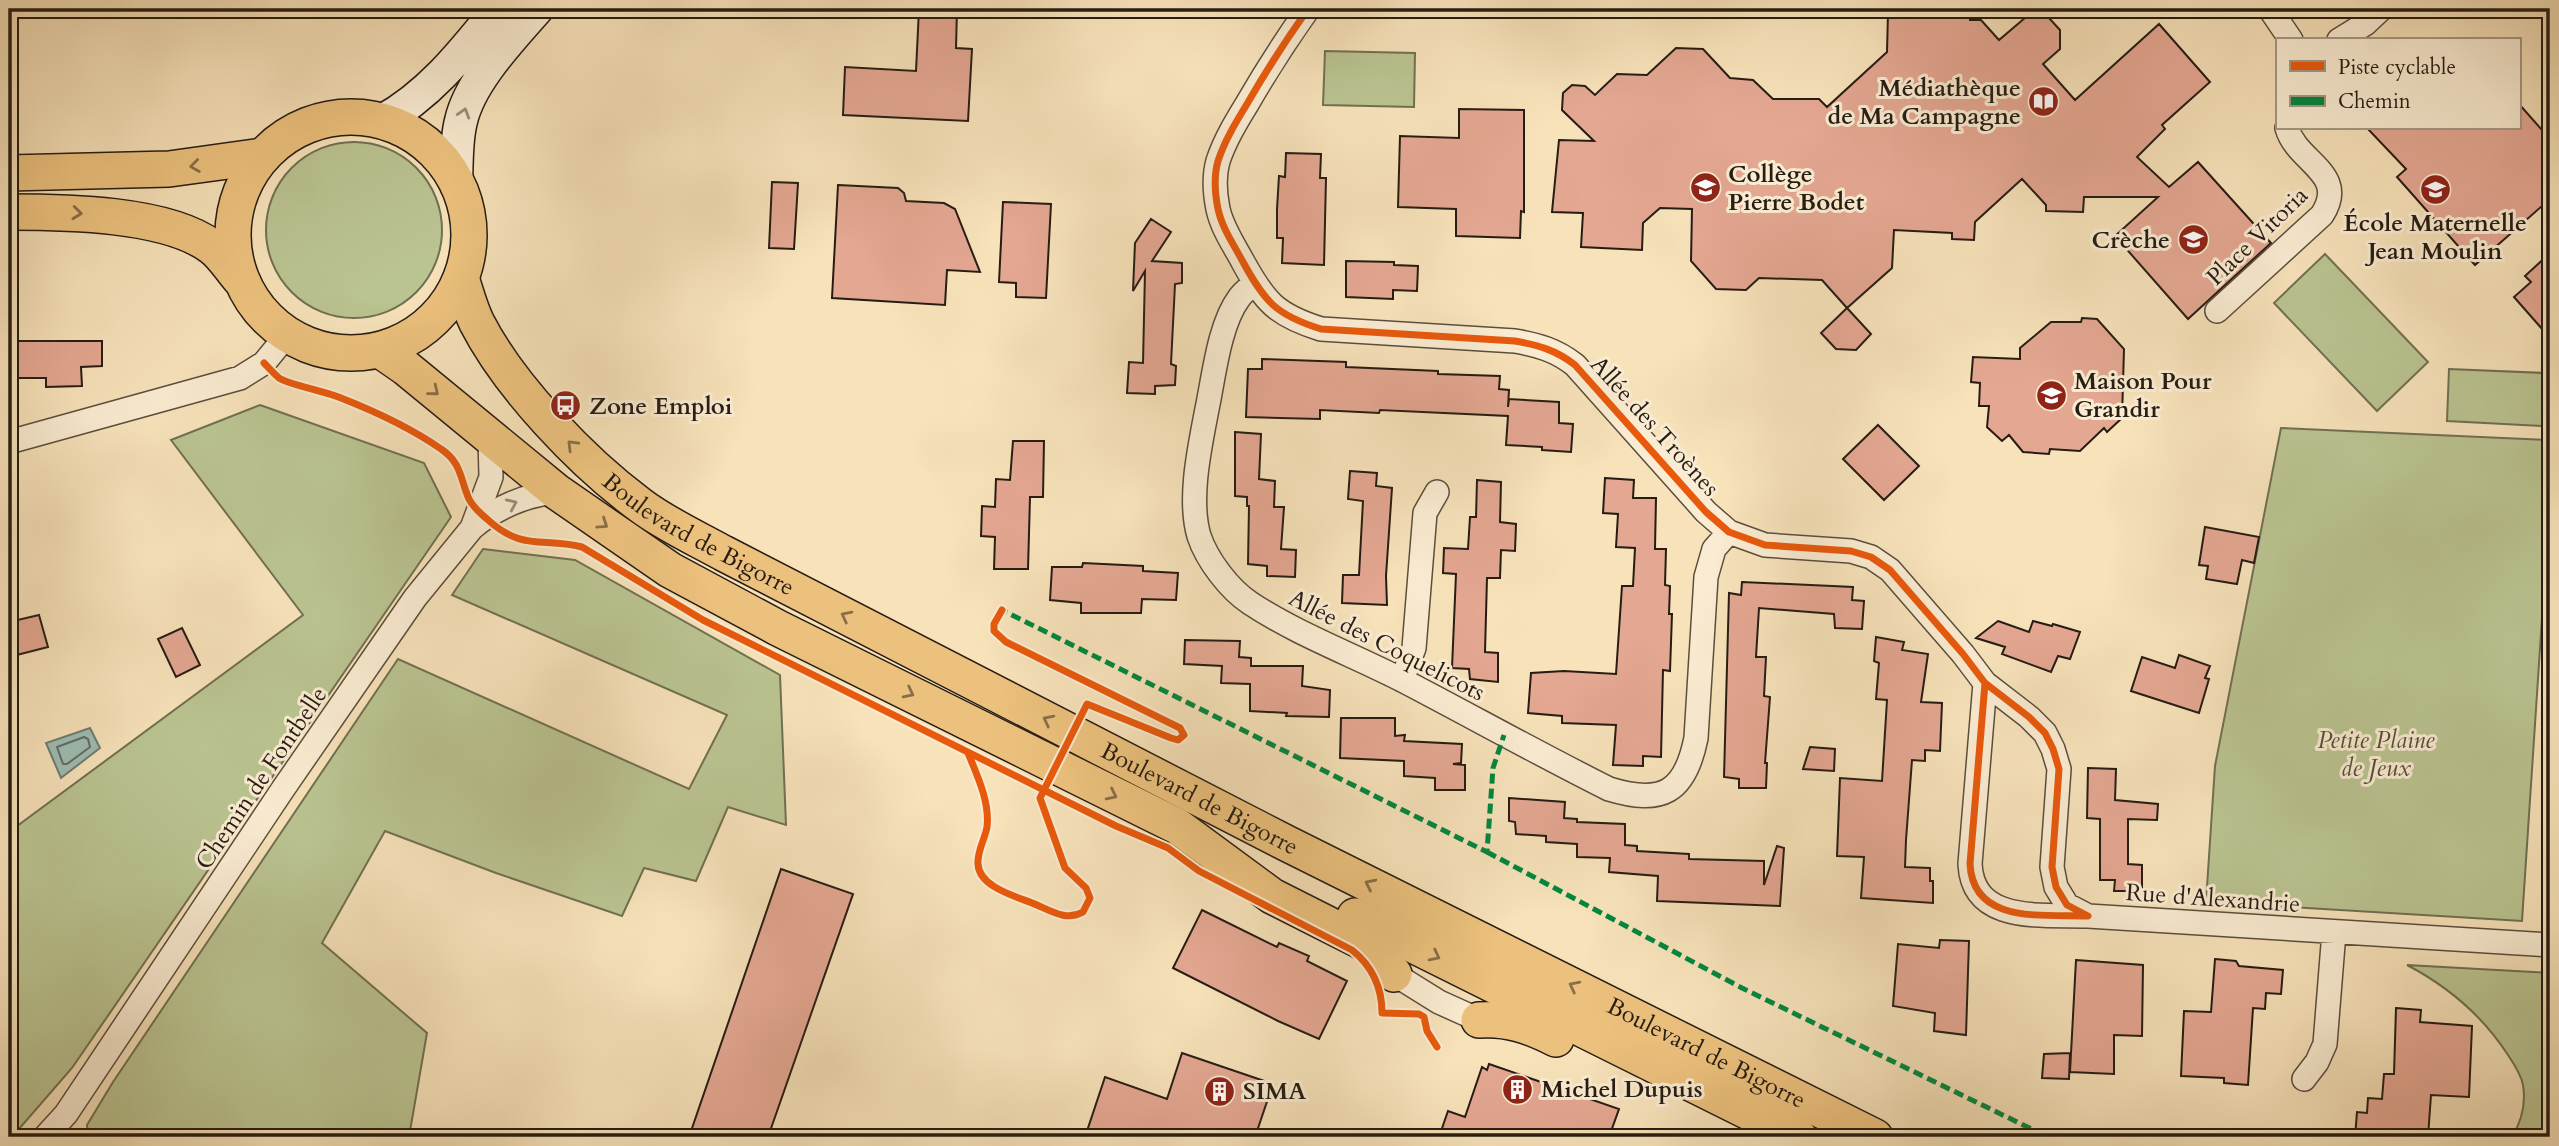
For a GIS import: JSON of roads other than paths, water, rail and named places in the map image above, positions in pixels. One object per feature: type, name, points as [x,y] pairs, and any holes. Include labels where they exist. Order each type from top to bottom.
[{"type":"main road","points":[[382,121],[423,94],[467,48],[498,9]]},
{"type":"main road","points":[[456,181],[460,122],[467,102],[485,74],[537,9]]},
{"type":"main road","points":[[9,212],[66,212],[178,229],[213,247],[241,280],[260,311],[287,335],[316,348],[348,353],[380,350],[406,340],[429,324],[448,303],[461,278],[469,245],[467,212],[456,181],[443,160],[425,143],[405,130],[382,121],[349,117],[317,121],[288,135],[263,156],[244,183],[234,215],[233,247],[241,280]]},
{"type":"main road","points":[[9,173],[169,169],[263,156]]},
{"type":"main road","name":"Boulevard de Bigorre","points":[[461,278],[477,323],[508,370],[562,435],[587,460],[642,506],[723,553],[1274,836],[1875,1137]]},
{"type":"main road","points":[[380,350],[406,368],[557,492],[670,570],[735,606],[1177,827],[1272,896],[1371,946],[1394,974]]},
{"type":"main road","name":"Boulevard de Bigorre","points":[[1177,827],[1799,1137]]},
{"type":"main road","points":[[1479,1020],[1518,1022],[1541,1031],[1702,1111],[1761,1137]]},
{"type":"street","points":[[1255,284],[1226,231],[1218,210],[1215,185],[1217,164],[1228,138],[1273,59],[1308,9]]},
{"type":"street","points":[[2270,9],[2290,38]]},
{"type":"street","points":[[2342,38],[2365,24],[2381,9]]},
{"type":"street","name":"Place Vitoria","points":[[2217,311],[2322,215],[2329,204],[2330,193],[2324,175],[2297,147],[2288,130]]},
{"type":"street","name":"Allée des Troènes","points":[[1255,284],[1272,306],[1292,320],[1321,329],[1515,341],[1545,347],[1562,355],[1575,365],[1706,512],[1729,532],[1765,545],[1851,551],[1871,557],[1890,570],[1963,654],[1984,683]]},
{"type":"street","name":"Allée des Coquelicots","points":[[1255,284],[1240,295],[1229,313],[1217,359],[1195,488],[1199,537],[1227,582],[1248,602],[1609,789],[1632,796],[1653,796],[1681,780],[1691,764],[1696,738],[1706,577],[1714,550],[1729,532]]},
{"type":"street","points":[[9,442],[240,378],[264,363],[287,335]]},
{"type":"street","name":"Chemin de Fontbelle","points":[[45,1137],[66,1114],[283,789],[408,609],[472,528],[491,477],[490,438]]},
{"type":"street","points":[[472,528],[484,517],[536,494],[557,492]]},
{"type":"street","points":[[1402,680],[1414,648],[1425,513],[1437,492]]},
{"type":"street","points":[[1984,683],[2029,717],[2045,733],[2053,749],[2059,768],[2052,867],[2056,887],[2067,905],[2088,916]]},
{"type":"street","name":"Rue d'Alexandrie","points":[[1984,683],[1970,864],[1976,891],[1988,903],[2019,913],[2550,946]]},
{"type":"street","points":[[2304,1079],[2317,1062],[2325,1044],[2334,932]]},
{"type":"street","points":[[1394,974],[1439,1002],[1479,1020]]},
{"type":"water","points":[[90,728],[100,748],[61,778],[46,743]]},
{"type":"place","name":"Médiathèque de Ma Campagne","points":[[2044,102]]},
{"type":"place","name":"Collège Pierre Bodet","points":[[1705,188]]},
{"type":"place","name":"École Maternelle Jean Moulin","points":[[2435,189]]},
{"type":"place","name":"Crèche","points":[[2193,240]]},
{"type":"place","name":"Maison Pour Grandir","points":[[2051,395]]},
{"type":"place","name":"Zone Emploi","points":[[566,406]]},
{"type":"place","name":"Michel Dupuis","points":[[1518,1089]]},
{"type":"place","name":"SIMA","points":[[1220,1091]]},
{"type":"park label","name":"Petite Plaine de Jeux","points":[[2376,754]]}]
